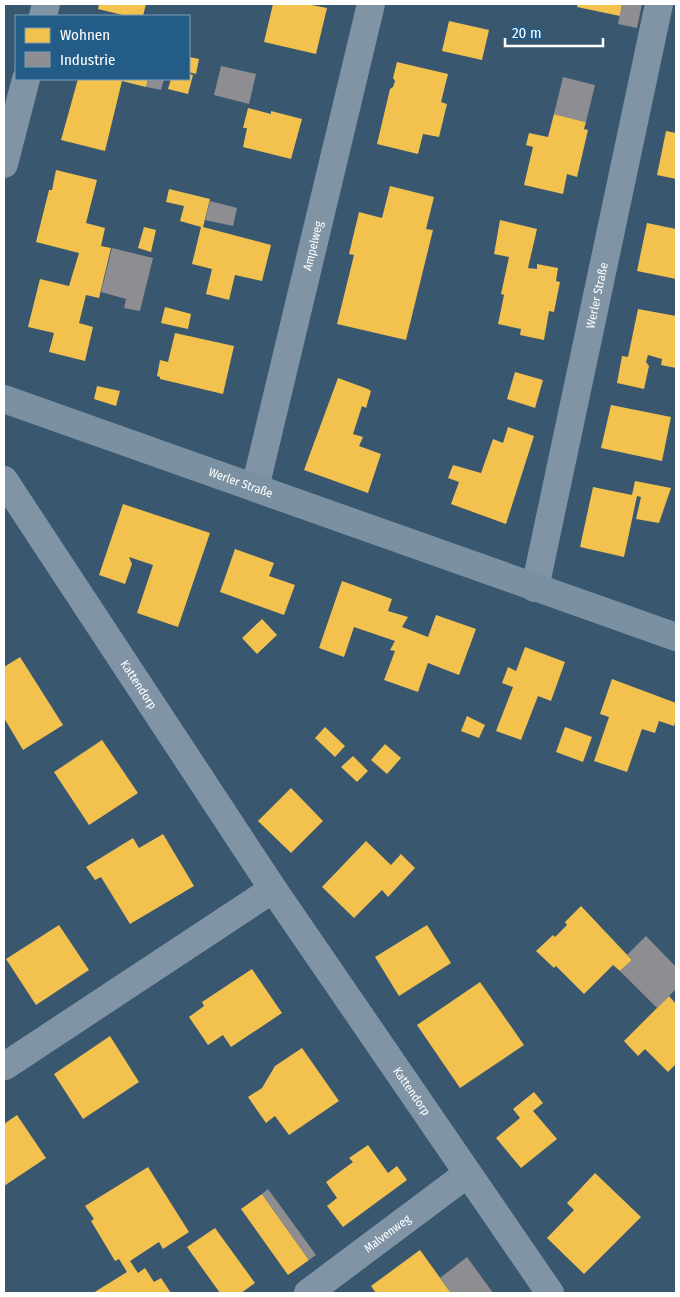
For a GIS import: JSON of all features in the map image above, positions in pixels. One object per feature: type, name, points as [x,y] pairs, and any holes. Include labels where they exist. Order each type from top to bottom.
[{"type":"main road","name":"Werler Straße","points":[[4,399],[676,637]]},
{"type":"street","name":"Ampelweg","points":[[255,488],[371,4]]},
{"type":"street","name":"Werler Straße","points":[[535,588],[660,4]]},
{"type":"street","points":[[4,164],[26,80]]},
{"type":"street","name":"Kattendorp","points":[[4,480],[274,889],[550,1293]]},
{"type":"street","points":[[5,1066],[274,889]]},
{"type":"street","name":"Malvenweg","points":[[308,1293],[467,1174]]},
{"type":"building: Wohnen","points":[[99,4],[146,4],[143,15],[123,15],[98,9]]},
{"type":"building: Wohnen","points":[[273,4],[307,4],[327,8],[316,54],[264,42]]},
{"type":"building: Wohnen","points":[[578,4],[622,4],[620,16],[577,7]]},
{"type":"building: Wohnen","points":[[449,21],[489,30],[482,60],[442,51]]},
{"type":"building: Wohnen","points":[[190,57],[199,59],[196,74],[190,72]]},
{"type":"building: Wohnen","points":[[397,62],[448,74],[441,102],[447,104],[439,137],[423,134],[418,154],[377,144],[390,89],[395,81],[393,78]]},
{"type":"building: Wohnen","points":[[190,74],[193,75],[188,94],[168,89],[171,80],[190,80]]},
{"type":"building: Wohnen","points":[[78,80],[148,80],[146,87],[122,81],[105,151],[61,140]]},
{"type":"building: Wohnen","points":[[248,108],[271,114],[271,111],[302,119],[291,159],[243,147],[247,128],[243,128]]},
{"type":"building: Wohnen","points":[[554,114],[586,122],[584,129],[588,130],[577,177],[567,174],[563,194],[524,185],[533,147],[526,145],[529,133],[548,137]]},
{"type":"building: Wohnen","points":[[666,131],[676,133],[676,179],[657,175]]},
{"type":"building: Wohnen","points":[[56,170],[97,180],[86,223],[105,228],[101,246],[111,248],[99,298],[86,295],[79,323],[93,327],[85,361],[49,352],[54,333],[28,327],[40,279],[69,286],[79,253],[36,242]]},
{"type":"building: Wohnen","points":[[390,186],[434,197],[426,229],[433,230],[406,340],[337,324],[354,255],[349,254],[359,212],[382,218]]},
{"type":"building: Wohnen","points":[[169,189],[210,199],[203,227],[271,245],[262,281],[235,275],[229,300],[206,294],[212,269],[192,264],[201,227],[180,221],[184,206],[166,202]]},
{"type":"building: Wohnen","points":[[500,220],[537,229],[528,268],[537,269],[537,264],[558,268],[556,281],[560,282],[554,312],[549,311],[544,340],[520,335],[521,329],[498,324],[504,295],[501,294],[509,257],[494,254]]},
{"type":"building: Wohnen","points":[[647,223],[676,229],[676,279],[637,271]]},
{"type":"building: Wohnen","points":[[144,227],[156,230],[151,252],[138,248]]},
{"type":"building: Wohnen","points":[[165,307],[191,314],[188,329],[161,323]]},
{"type":"building: Wohnen","points":[[638,309],[676,316],[676,368],[661,365],[662,359],[648,355],[646,362],[649,366],[644,389],[617,383],[622,356],[628,357]]},
{"type":"building: Wohnen","points":[[175,333],[234,346],[223,394],[160,379],[157,376],[160,360],[168,362]]},
{"type":"building: Wohnen","points":[[515,372],[543,380],[535,408],[507,399]]},
{"type":"building: Wohnen","points":[[338,378],[371,391],[366,408],[362,406],[353,434],[363,437],[359,446],[381,454],[368,493],[304,470]]},
{"type":"building: Wohnen","points":[[97,386],[120,391],[116,406],[94,399]]},
{"type":"building: Wohnen","points":[[611,405],[671,417],[662,461],[601,448]]},
{"type":"building: Wohnen","points":[[508,427],[534,436],[506,524],[451,504],[459,482],[448,478],[453,465],[481,473],[493,439],[503,443]]},
{"type":"building: Wohnen","points":[[635,481],[671,488],[659,523],[636,519],[641,497],[637,496],[624,557],[580,547],[593,487],[632,495]]},
{"type":"building: Wohnen","points":[[123,504],[210,533],[178,627],[137,613],[153,565],[129,557],[132,564],[125,584],[99,575]]},
{"type":"building: Wohnen","points":[[235,549],[274,563],[269,576],[295,585],[284,615],[220,592]]},
{"type":"building: Wohnen","points":[[342,581],[392,599],[388,611],[408,617],[402,627],[428,637],[436,615],[476,629],[459,675],[428,663],[418,692],[384,680],[395,651],[390,650],[395,641],[354,627],[344,657],[319,648]]},
{"type":"building: Wohnen","points":[[262,619],[277,635],[257,654],[242,638]]},
{"type":"building: Wohnen","points":[[525,647],[565,662],[551,701],[538,696],[521,740],[496,731],[513,687],[502,683],[508,667],[516,671]]},
{"type":"building: Wohnen","points":[[20,657],[63,725],[23,750],[4,718],[4,667]]},
{"type":"building: Wohnen","points":[[612,679],[676,703],[674,726],[659,721],[655,733],[642,729],[627,772],[594,761],[609,717],[600,714]]},
{"type":"building: Wohnen","points":[[467,716],[485,725],[479,738],[461,731]]},
{"type":"building: Wohnen","points":[[325,727],[345,746],[335,757],[315,738]]},
{"type":"building: Wohnen","points":[[565,727],[592,737],[583,762],[556,752]]},
{"type":"building: Wohnen","points":[[102,740],[138,793],[89,825],[54,772]]},
{"type":"building: Wohnen","points":[[385,744],[401,758],[387,774],[371,760]]},
{"type":"building: Wohnen","points":[[353,756],[368,771],[357,782],[341,767]]},
{"type":"building: Wohnen","points":[[291,788],[323,821],[291,853],[258,821]]},
{"type":"building: Wohnen","points":[[163,834],[194,886],[130,924],[101,877],[95,880],[86,867],[133,838],[139,848]]},
{"type":"building: Wohnen","points":[[366,841],[391,865],[401,854],[415,868],[388,897],[382,890],[354,918],[322,887]]},
{"type":"building: Wohnen","points":[[581,906],[632,960],[620,971],[613,965],[584,994],[556,966],[554,968],[536,951],[567,925],[565,922]]},
{"type":"building: Wohnen","points":[[59,925],[89,970],[36,1005],[6,959]]},
{"type":"building: Wohnen","points":[[427,925],[451,963],[399,996],[375,957]]},
{"type":"building: Wohnen","points":[[252,969],[282,1013],[231,1047],[223,1035],[208,1045],[189,1017],[204,1006],[202,1002]]},
{"type":"building: Wohnen","points":[[480,982],[524,1045],[460,1088],[417,1025]]},
{"type":"building: Wohnen","points":[[669,996],[676,1004],[676,1064],[668,1072],[645,1049],[638,1056],[624,1041]]},
{"type":"building: Wohnen","points":[[110,1036],[139,1082],[83,1119],[54,1074]]},
{"type":"building: Wohnen","points":[[302,1048],[339,1101],[289,1135],[275,1116],[266,1123],[248,1097],[262,1088],[275,1066]]},
{"type":"building: Wohnen","points":[[534,1092],[543,1103],[533,1111],[557,1139],[521,1168],[496,1138],[520,1118],[513,1109]]},
{"type":"building: Wohnen","points":[[17,1115],[46,1158],[4,1186],[4,1124]]},
{"type":"building: Wohnen","points":[[368,1145],[388,1173],[397,1166],[407,1180],[343,1227],[327,1206],[337,1198],[326,1182],[353,1162],[349,1158]]},
{"type":"building: Wohnen","points":[[148,1167],[189,1232],[163,1249],[159,1242],[130,1261],[138,1273],[145,1268],[154,1282],[161,1278],[171,1293],[93,1293],[127,1272],[119,1259],[115,1261],[91,1221],[94,1219],[85,1206]]},
{"type":"building: Wohnen","points":[[595,1173],[641,1217],[584,1274],[547,1238],[574,1210],[567,1203]]},
{"type":"building: Wohnen","points":[[262,1194],[309,1260],[288,1275],[241,1209]]},
{"type":"building: Wohnen","points":[[215,1228],[255,1283],[241,1293],[220,1293],[187,1247]]},
{"type":"building: Wohnen","points":[[420,1250],[451,1293],[376,1293],[371,1286]]},
{"type":"building: Industrie","points":[[622,4],[642,4],[637,28],[618,24]]},
{"type":"building: Industrie","points":[[221,66],[256,74],[249,104],[214,95]]},
{"type":"building: Industrie","points":[[563,77],[595,85],[586,122],[554,114]]},
{"type":"building: Industrie","points":[[148,80],[164,80],[161,90],[146,87]]},
{"type":"building: Industrie","points":[[210,201],[237,208],[233,226],[205,220]]},
{"type":"building: Industrie","points":[[112,248],[153,258],[140,311],[124,308],[126,299],[101,292]]},
{"type":"building: Industrie","points":[[646,936],[676,967],[676,989],[657,1008],[620,971],[632,960],[627,955]]},
{"type":"building: Industrie","points":[[268,1189],[316,1255],[309,1260],[262,1194]]},
{"type":"building: Industrie","points":[[467,1257],[493,1293],[451,1293],[440,1278]]}]
